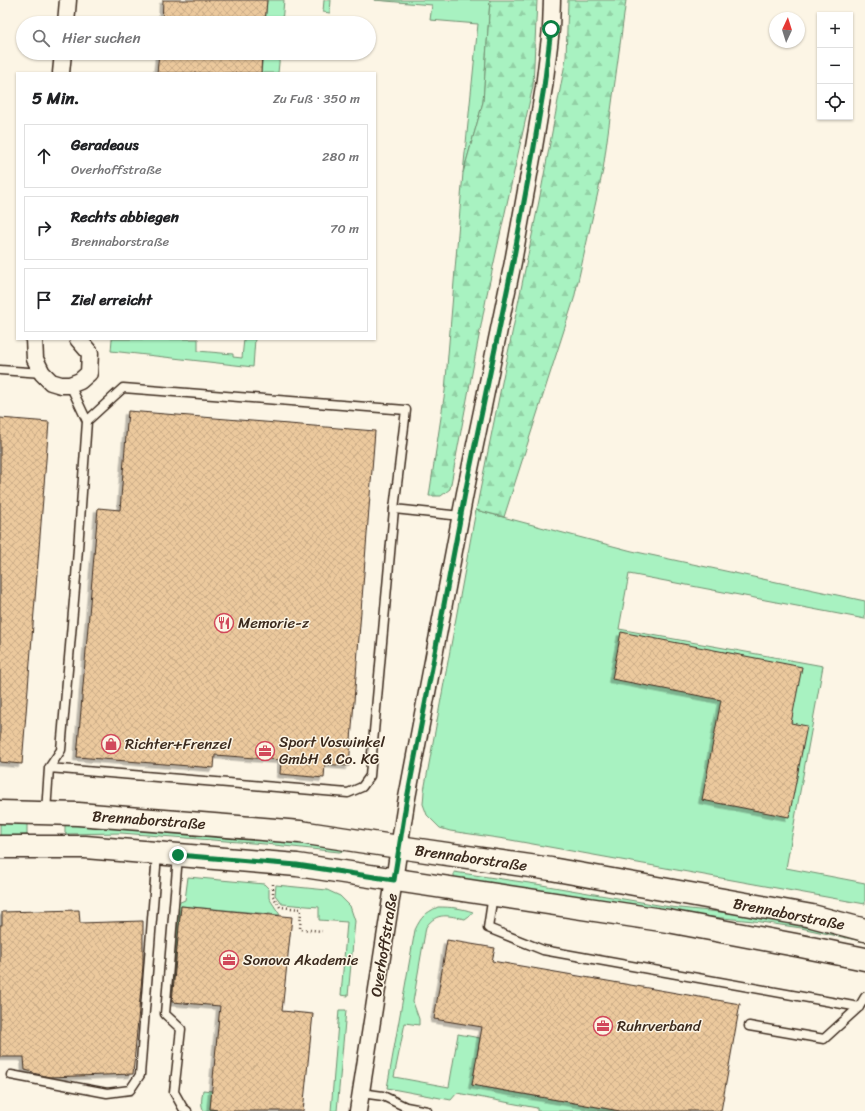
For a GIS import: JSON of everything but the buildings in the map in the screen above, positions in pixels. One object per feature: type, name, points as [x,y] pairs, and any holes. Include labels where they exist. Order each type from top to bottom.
[{"type":"main road","name":"Brennaborstraße","points":[[0,812],[78,814],[300,832],[551,869],[812,916],[865,930]]},
{"type":"main road","points":[[42,847],[46,813]]},
{"type":"main road","name":"Brennaborstraße","points":[[0,847],[85,848],[297,865],[668,921],[865,959]]},
{"type":"street","points":[[67,16],[68,0]]},
{"type":"street","name":"Overhoffstraße","points":[[358,1111],[406,804],[461,516],[513,262],[534,147],[545,80],[551,29],[552,0]]},
{"type":"street","points":[[61,72],[62,60]]},
{"type":"street","points":[[34,340],[35,359],[42,373],[51,382],[61,385],[70,385],[80,381],[89,373],[90,353],[79,340]]},
{"type":"lane","points":[[0,370],[42,373]]},
{"type":"lane","points":[[46,813],[49,768],[61,750],[76,577],[87,421],[70,385]]},
{"type":"lane","points":[[49,768],[348,792],[362,787],[370,776],[394,509],[406,410],[123,388],[87,421]]},
{"type":"lane","points":[[394,509],[461,516]]},
{"type":"lane","points":[[11,1075],[107,1093],[130,1090],[140,1075],[167,854]]},
{"type":"lane","points":[[167,854],[165,1014],[181,1029],[174,1092],[187,1111]]},
{"type":"lane","points":[[494,894],[488,928],[543,950],[859,1007]]},
{"type":"lane","points":[[749,1026],[824,1039],[859,1007],[865,997]]},
{"type":"lane","points":[[361,1093],[383,1096],[406,1107],[427,1111]]},
{"type":"path","points":[[274,881],[273,896],[280,907],[301,909],[300,929],[322,931]]},
{"type":"green space","points":[[267,0],[284,0],[283,16],[266,16]]},
{"type":"green space","points":[[324,0],[331,0],[330,13],[323,12]]},
{"type":"green space","points":[[374,0],[490,0],[483,102],[463,173],[478,24],[430,20],[432,5]]},
{"type":"green space","points":[[490,0],[537,0],[533,86],[487,294],[450,489],[441,496],[429,496],[445,391],[463,173],[483,102]]},
{"type":"green space","points":[[568,0],[626,0],[603,170],[574,299],[504,517],[476,510],[540,196],[566,58]]},
{"type":"green space","points":[[262,60],[279,60],[278,72],[261,72]]},
{"type":"green space","points":[[112,340],[198,340],[198,351],[233,354],[233,357],[242,358],[244,340],[255,340],[253,367],[111,351]]},
{"type":"green space","points":[[476,510],[632,551],[865,601],[865,619],[629,574],[619,629],[823,666],[786,868],[865,883],[865,904],[505,839],[450,831],[440,828],[427,815],[423,804],[424,791]]},
{"type":"green space","points":[[0,822],[25,822],[27,824],[27,835],[0,837]]},
{"type":"green space","points":[[65,825],[265,838],[344,849],[344,851],[339,852],[265,844],[121,833],[66,834]]},
{"type":"green space","points":[[454,872],[536,884],[670,907],[768,917],[865,936],[865,942],[801,928],[754,921],[702,916],[454,878]]},
{"type":"green space","points":[[188,877],[264,884],[269,889],[269,898],[280,915],[181,906],[171,1002],[169,1001],[178,903],[185,900]]},
{"type":"green space","points":[[276,885],[327,890],[340,896],[350,906],[355,921],[348,996],[341,995],[347,922],[319,920],[319,907],[282,904],[275,895]]},
{"type":"green space","points":[[438,907],[460,909],[473,913],[465,919],[449,916],[439,917],[430,922],[426,927],[413,1002],[419,1019],[419,1025],[405,1023],[394,1077],[449,1087],[458,1034],[480,1038],[472,1085],[620,1111],[537,1111],[537,1108],[457,1093],[451,1100],[387,1088],[415,930],[424,916]]},
{"type":"green space","points":[[339,1010],[346,1010],[337,1111],[331,1111]]},
{"type":"green space","points":[[203,1090],[212,1091],[210,1109],[226,1111],[204,1111],[202,1104]]},
{"type":"place","name":"Memorie-z","points":[[224,623]]},
{"type":"place","name":"Richter+Frenzel","points":[[111,744]]},
{"type":"place","name":"Sport Voswinkel GmbH & Co. KG","points":[[265,751]]},
{"type":"place","name":"Sonova Akademie","points":[[229,960]]},
{"type":"place","name":"Ruhrverband","points":[[603,1026]]},
{"type":"route","points":[[178,855],[297,865],[394,880],[406,804],[465,493],[513,262],[544,87],[551,29]]}]
